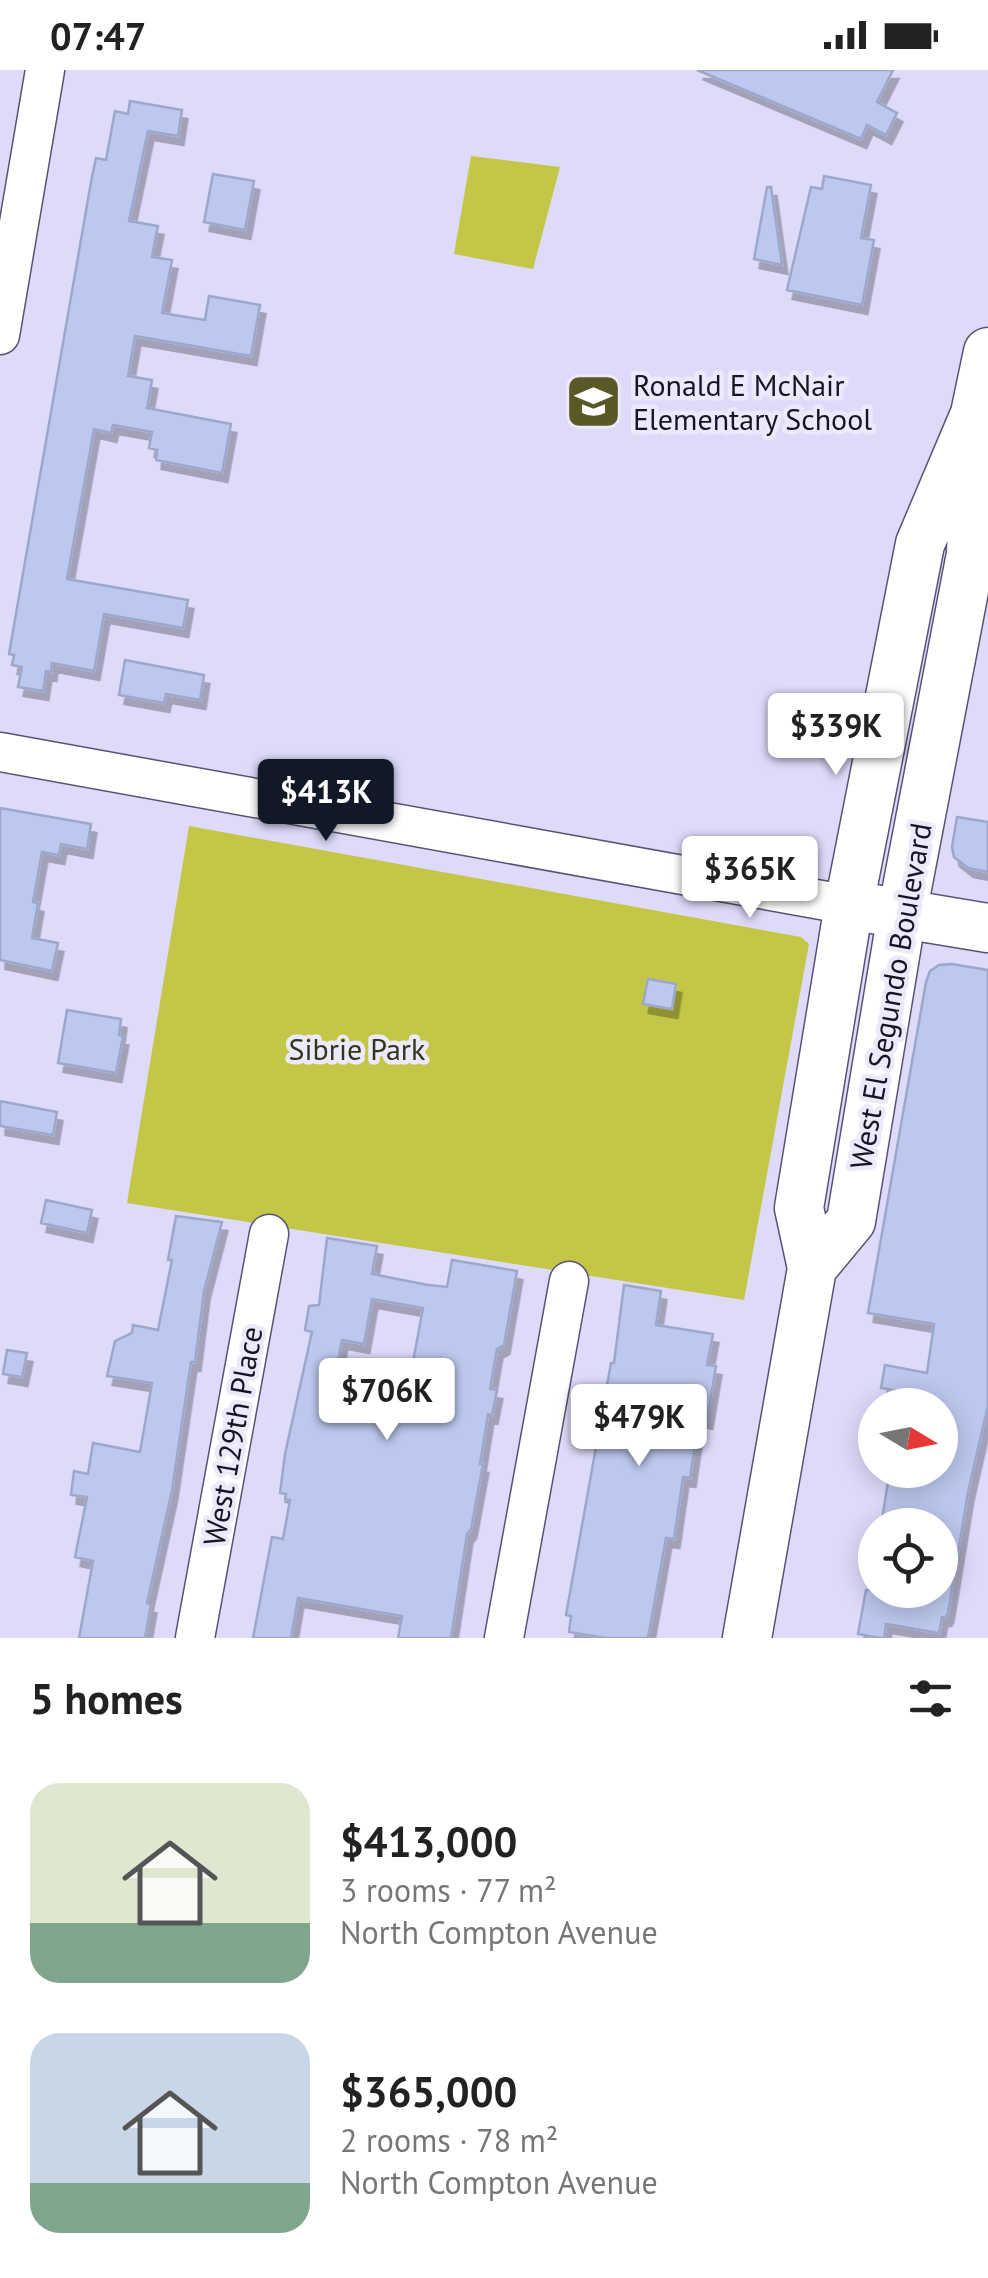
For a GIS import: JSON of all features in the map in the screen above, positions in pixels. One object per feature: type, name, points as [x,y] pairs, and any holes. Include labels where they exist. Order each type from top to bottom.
[{"type":"main road","name":"West El Segundo Boulevard","points":[[812,1268],[851,1221],[902,914],[971,554],[975,414],[988,352]]},
{"type":"main road","name":"West El Segundo Boulevard","points":[[747,1638],[812,1268],[799,1208],[849,905],[920,544],[975,414]]},
{"type":"main road","points":[[849,905],[988,928]]},
{"type":"street","points":[[0,335],[44,70]]},
{"type":"street","points":[[0,752],[849,905]]},
{"type":"street","name":"West 129th Place","points":[[195,1638],[269,1234]]},
{"type":"street","points":[[504,1638],[569,1281]]},
{"type":"green space","points":[[471,156],[560,167],[533,269],[454,254]]},
{"type":"green space","name":"Sibrie Park","points":[[189,826],[801,937],[809,944],[744,1300],[127,1203]]},
{"type":"building","points":[[697,70],[893,70],[877,102],[897,113],[886,135],[867,125],[861,139]]},
{"type":"building","points":[[130,101],[182,110],[178,136],[148,131],[129,221],[158,226],[152,257],[172,260],[162,313],[205,320],[209,296],[260,305],[251,356],[135,336],[128,376],[152,380],[147,408],[231,424],[222,473],[156,460],[157,450],[149,448],[152,432],[113,425],[111,433],[94,429],[67,579],[188,600],[183,628],[104,614],[94,671],[52,663],[51,672],[46,671],[43,691],[18,687],[22,667],[12,665],[14,655],[9,654],[91,182],[96,158],[106,160],[115,111],[128,114]]},
{"type":"building","points":[[213,174],[254,181],[245,230],[204,222]]},
{"type":"building","points":[[824,176],[871,185],[861,238],[874,240],[862,305],[787,290],[811,187],[822,189]]},
{"type":"building","points":[[767,187],[771,187],[782,265],[754,259]]},
{"type":"building","points":[[125,660],[204,675],[200,700],[166,694],[164,703],[119,695]]},
{"type":"building","points":[[0,808],[91,824],[87,849],[61,844],[59,855],[42,852],[33,902],[38,903],[32,938],[58,943],[52,971],[0,960]]},
{"type":"building","points":[[957,817],[988,822],[988,872],[968,868],[954,857]]},
{"type":"building","points":[[939,965],[988,970],[988,1405],[958,1552],[958,1508],[884,1508],[887,1488],[958,1488],[958,1388],[881,1388],[885,1365],[927,1373],[934,1324],[868,1313],[926,982],[930,971]]},
{"type":"building","points":[[648,979],[676,984],[672,1009],[643,1004]]},
{"type":"building","points":[[67,1010],[121,1019],[119,1035],[123,1036],[116,1073],[58,1063]]},
{"type":"building","points":[[0,1101],[57,1112],[53,1135],[0,1126]]},
{"type":"building","points":[[46,1200],[92,1210],[87,1233],[41,1223]]},
{"type":"building","points":[[176,1216],[222,1222],[204,1291],[172,1490],[147,1603],[151,1604],[145,1638],[79,1638],[93,1561],[75,1557],[87,1497],[71,1495],[74,1471],[88,1474],[93,1443],[140,1452],[152,1383],[107,1376],[115,1341],[132,1333],[133,1325],[158,1330]]},
{"type":"building","points":[[327,1238],[377,1246],[372,1274],[428,1285],[447,1287],[452,1260],[517,1271],[504,1345],[497,1349],[490,1389],[497,1390],[492,1415],[488,1414],[483,1464],[467,1534],[451,1638],[398,1638],[402,1616],[298,1598],[291,1638],[253,1638],[272,1537],[283,1539],[290,1500],[280,1493],[285,1454],[312,1332],[305,1330],[309,1306],[319,1305]],"holes":[[[372,1299],[423,1308],[405,1405],[332,1392],[342,1340],[364,1344]]]},
{"type":"building","points":[[624,1285],[661,1291],[656,1325],[713,1334],[707,1365],[716,1366],[707,1420],[699,1418],[690,1478],[683,1477],[674,1539],[666,1538],[648,1638],[605,1638],[569,1632],[571,1616],[566,1615],[614,1363]]},
{"type":"building","points":[[7,1350],[27,1353],[22,1377],[3,1374]]},
{"type":"building","points":[[863,1608],[949,1608],[946,1617],[942,1617],[939,1633],[886,1624],[884,1638],[858,1634]]},
{"type":"place","name":"Ronald E McNair Elementary School","points":[[594,401]]}]
